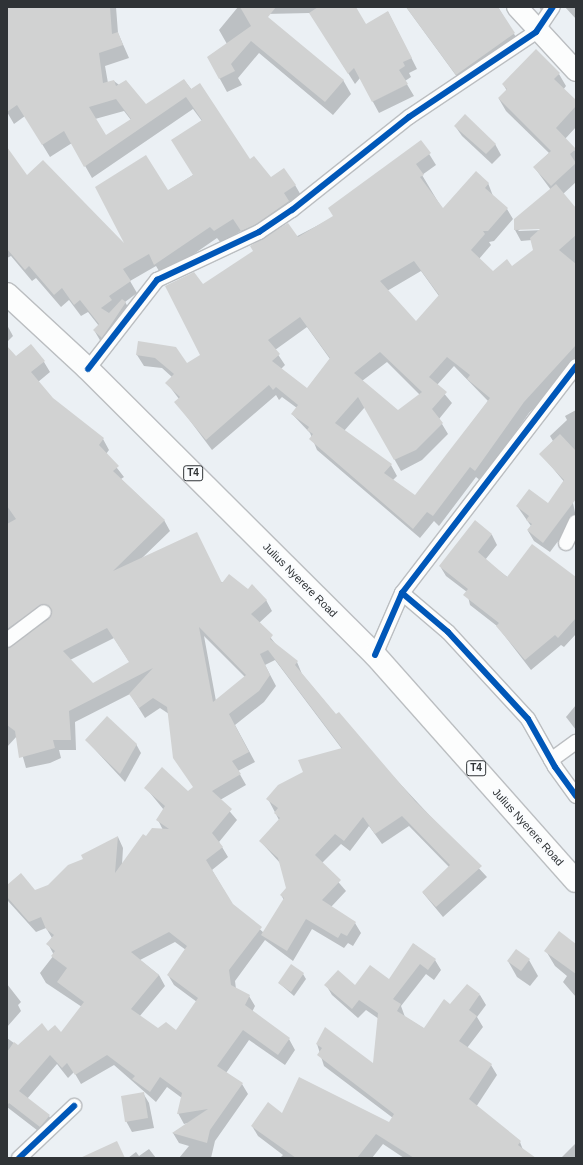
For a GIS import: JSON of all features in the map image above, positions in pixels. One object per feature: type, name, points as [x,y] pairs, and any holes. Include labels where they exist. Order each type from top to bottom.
[{"type":"highway","name":"Julius Nyerere Road","points":[[7,294],[88,369],[375,655],[576,881]]},
{"type":"main road","points":[[517,7],[536,32],[576,71]]},
{"type":"street","points":[[88,369],[157,280],[266,228],[408,117],[536,32],[554,7]]},
{"type":"street","points":[[375,655],[402,593],[576,366]]},
{"type":"street","points":[[566,543],[576,522]]},
{"type":"street","points":[[402,593],[448,632],[528,719],[551,760],[576,796]]},
{"type":"street","points":[[7,640],[44,612]]},
{"type":"street","points":[[551,760],[576,742]]},
{"type":"street","points":[[19,1158],[74,1106]]},
{"type":"building","points":[[7,7],[110,7],[112,34],[118,32],[123,45],[99,53],[103,83],[114,80],[116,86],[126,80],[146,104],[184,79],[191,89],[200,83],[250,159],[254,156],[271,177],[284,168],[296,185],[284,193],[289,201],[255,225],[241,231],[233,219],[214,231],[210,227],[154,265],[149,254],[123,269],[131,281],[109,296],[112,300],[101,308],[109,313],[122,299],[126,302],[102,338],[93,330],[99,324],[80,300],[74,305],[62,288],[54,295],[29,266],[25,270],[7,249],[7,147],[27,175],[43,160],[124,243],[95,187],[146,155],[168,190],[193,175],[171,140],[202,120],[186,97],[84,167],[64,131],[42,145],[17,105],[7,112]],"holes":[[[116,99],[131,119],[106,135],[89,107]]]},
{"type":"building","points":[[240,7],[276,7],[268,17],[344,80],[325,102],[251,41],[231,64],[235,71],[219,79],[207,57],[251,26]]},
{"type":"building","points":[[318,7],[356,7],[366,24],[388,11],[412,58],[403,62],[405,66],[399,70],[408,84],[372,102],[354,68],[348,74],[309,13]]},
{"type":"building","points":[[406,7],[498,7],[515,33],[456,75]]},
{"type":"building","points":[[536,49],[560,73],[554,79],[576,100],[576,106],[556,128],[576,149],[570,154],[576,163],[551,186],[533,167],[551,151],[498,98],[507,89],[502,84]]},
{"type":"building","points":[[465,114],[496,144],[486,154],[454,126]]},
{"type":"building","points":[[421,140],[431,153],[416,164],[424,175],[420,177],[443,208],[476,171],[489,183],[485,188],[508,208],[488,231],[483,231],[485,234],[471,250],[493,271],[507,259],[512,266],[533,250],[530,238],[540,229],[514,230],[514,219],[556,184],[576,208],[576,235],[559,250],[576,264],[576,345],[524,402],[475,471],[470,467],[433,516],[427,512],[413,529],[309,439],[313,434],[307,430],[309,427],[291,414],[298,405],[276,387],[273,390],[269,385],[206,440],[174,402],[180,397],[165,383],[174,374],[155,358],[136,355],[138,341],[176,347],[187,363],[200,355],[165,286],[194,272],[203,284],[253,251],[250,246],[288,223],[298,237],[333,216],[328,208]],"holes":[[[414,261],[439,295],[416,321],[380,281]],[[300,317],[330,358],[307,388],[272,361],[280,354],[268,340]],[[380,352],[422,392],[398,410],[354,373]],[[447,357],[470,375],[467,379],[490,398],[415,495],[384,473],[392,464],[335,423],[358,397],[394,460],[416,450],[443,423],[432,409],[447,392],[429,377]]]},
{"type":"building","points":[[31,344],[45,361],[31,372],[53,398],[104,438],[99,445],[119,466],[113,471],[165,520],[113,571],[197,532],[222,583],[229,574],[248,589],[252,584],[267,600],[251,614],[273,635],[270,639],[298,661],[295,665],[336,714],[339,712],[415,801],[482,866],[436,907],[422,892],[450,865],[402,816],[375,834],[363,817],[344,841],[335,834],[315,855],[341,880],[322,900],[356,922],[347,936],[341,933],[338,938],[306,919],[287,951],[261,935],[284,898],[280,895],[286,888],[278,858],[259,841],[280,818],[274,813],[278,808],[266,799],[278,785],[303,772],[298,760],[342,748],[268,650],[260,654],[270,675],[259,691],[229,714],[249,752],[232,761],[241,774],[212,791],[232,809],[212,833],[223,847],[206,860],[233,904],[262,927],[229,970],[231,985],[250,995],[245,1005],[290,1038],[278,1055],[243,1030],[217,1066],[243,1083],[210,1130],[207,1143],[172,1133],[208,1109],[177,1114],[182,1093],[160,1077],[150,1092],[132,1079],[135,1076],[107,1055],[75,1075],[67,1063],[62,1068],[50,1055],[19,1091],[50,1115],[40,1127],[9,1103],[7,1106],[7,1052],[14,1042],[18,1045],[42,1023],[48,1031],[55,1025],[61,1032],[84,1002],[57,982],[67,968],[51,956],[55,951],[46,944],[54,935],[46,929],[41,917],[29,922],[7,897],[7,885],[21,873],[35,890],[48,885],[68,865],[83,859],[81,855],[118,836],[115,873],[143,834],[146,836],[152,828],[169,829],[156,820],[165,806],[144,788],[162,767],[188,791],[193,787],[173,758],[167,707],[153,698],[139,708],[129,694],[153,668],[69,711],[71,740],[53,740],[55,748],[19,758],[15,731],[7,725],[7,648],[49,619],[52,611],[43,604],[7,629],[7,524],[16,519],[7,506],[7,346],[16,356]],"holes":[[[199,627],[246,675],[213,702]],[[107,628],[129,662],[93,683],[63,651]],[[169,932],[187,946],[167,975],[198,998],[176,1030],[166,1022],[158,1028],[131,1009],[159,975],[131,952]]]},
{"type":"building","points":[[560,434],[576,451],[576,499],[543,543],[527,530],[532,524],[526,520],[529,516],[516,506],[529,489],[548,503],[564,480],[539,454]]},
{"type":"building","points":[[475,520],[492,534],[478,552],[507,577],[532,544],[576,577],[576,618],[558,638],[555,635],[525,660],[496,626],[499,623],[463,595],[468,589],[439,566]]},
{"type":"building","points":[[107,716],[137,744],[120,774],[85,740]]},
{"type":"building","points":[[559,931],[576,944],[576,974],[544,951]]},
{"type":"building","points":[[413,943],[436,959],[428,970],[420,964],[393,999],[401,1004],[397,1011],[424,1028],[444,999],[450,1004],[467,984],[480,994],[469,1010],[477,1016],[459,1041],[492,1064],[469,1099],[521,1141],[518,1145],[536,1158],[414,1158],[376,1134],[357,1158],[296,1158],[251,1126],[268,1102],[282,1113],[299,1077],[389,1122],[394,1114],[317,1055],[322,1048],[316,1044],[325,1027],[373,1063],[378,1013],[359,1000],[352,1009],[324,985],[338,970],[355,985],[370,965],[389,979]]},
{"type":"building","points":[[516,949],[530,959],[521,971],[507,961]]},
{"type":"building","points":[[291,964],[304,973],[291,992],[278,983]]},
{"type":"building","points":[[144,1092],[148,1118],[125,1122],[121,1096]]},
{"type":"building","points":[[117,1141],[125,1158],[80,1158]]},
{"type":"cycle path","points":[[88,369],[157,280],[259,232],[292,210],[409,117],[536,32],[553,7]]},
{"type":"cycle path","points":[[375,655],[402,593],[576,366]]},
{"type":"cycle path","points":[[402,593],[448,632],[528,719],[555,767],[576,796]]},
{"type":"cycle path","points":[[19,1158],[74,1106]]}]
